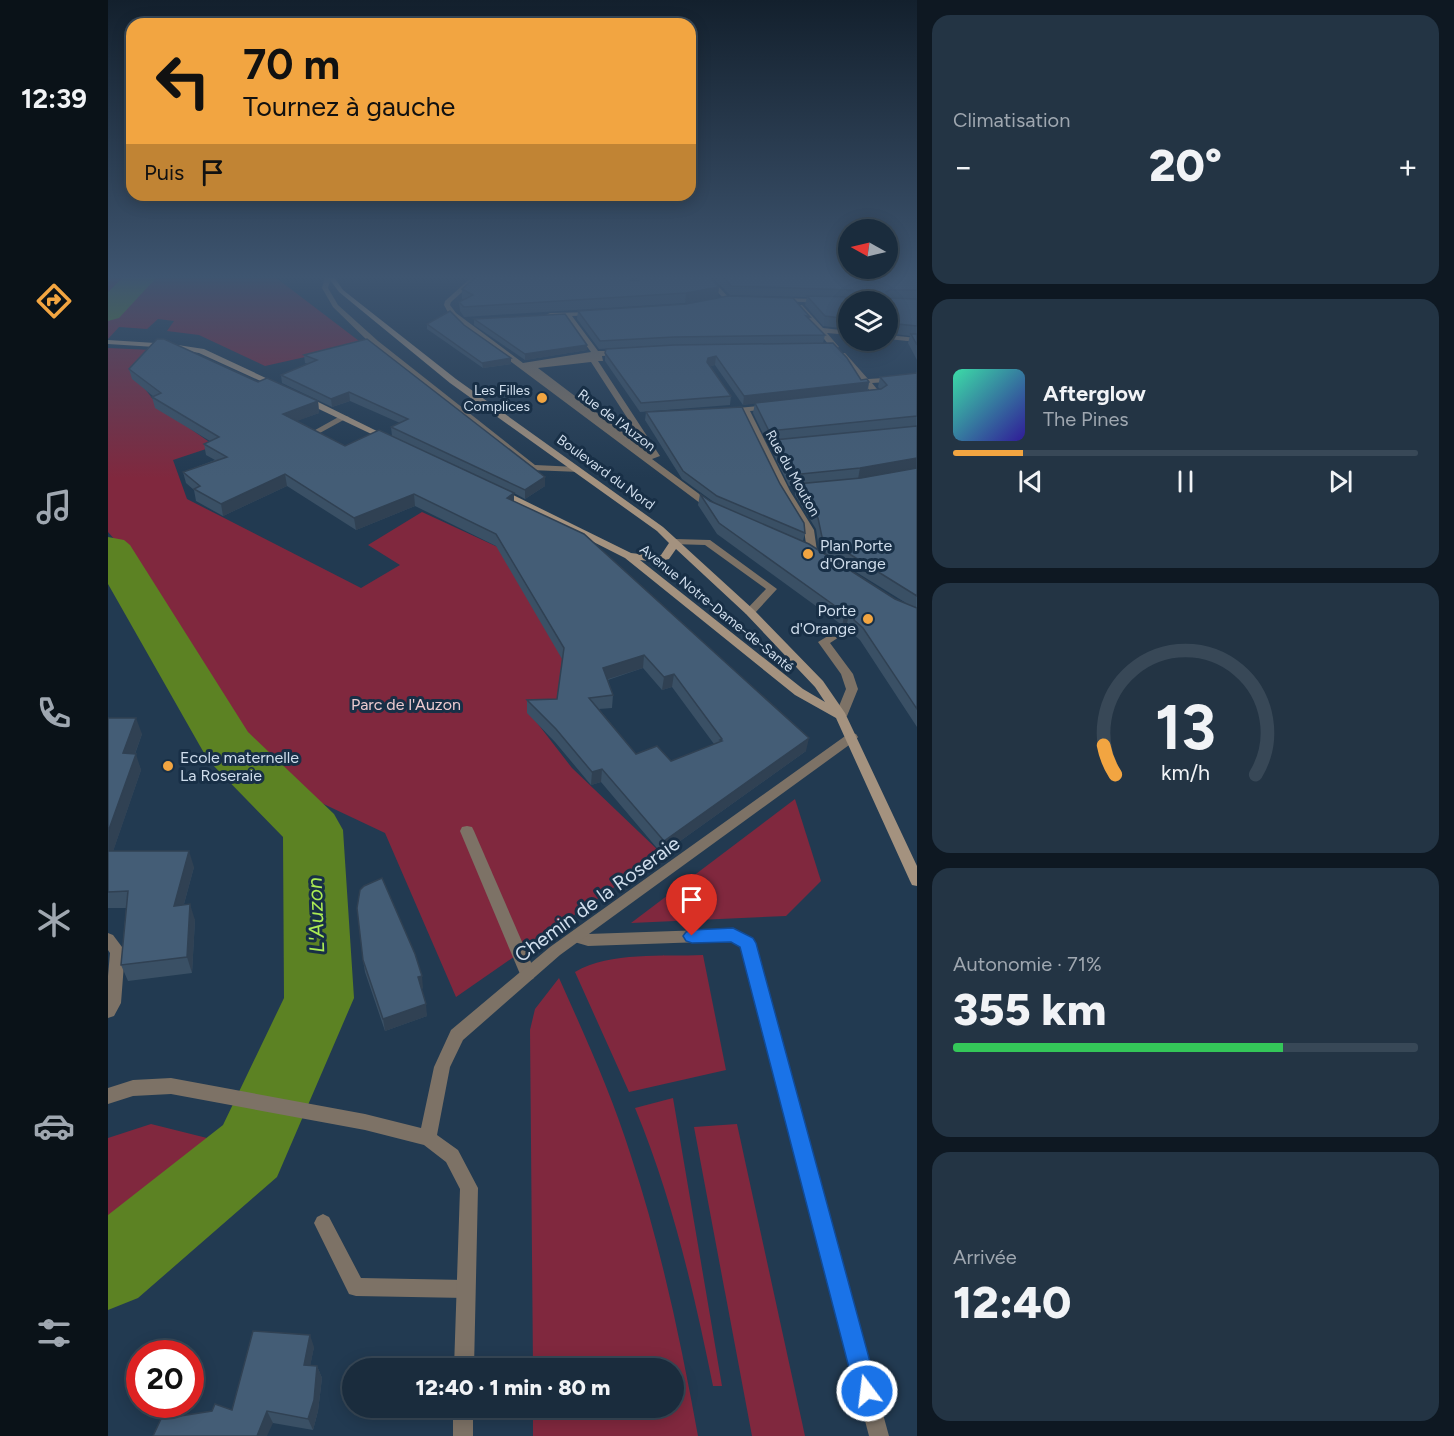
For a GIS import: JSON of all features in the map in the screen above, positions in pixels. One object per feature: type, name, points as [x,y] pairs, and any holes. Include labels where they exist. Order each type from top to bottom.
[{"type":"main road","points":[[147,344],[201,351],[286,390]]},
{"type":"main road","name":"Boulevard du Nord","points":[[407,344],[453,381],[660,528],[750,612],[819,684],[852,737],[917,881]]},
{"type":"main road","points":[[296,394],[396,442]]},
{"type":"main road","name":"Avenue Notre-Dame-de-Santé","points":[[490,487],[629,556],[799,692],[841,716]]},
{"type":"main road","points":[[629,556],[656,559],[665,557],[675,542]]},
{"type":"street","points":[[376,344],[533,468],[577,470]]},
{"type":"street","name":"Rue de l'Auzon","points":[[494,344],[712,508],[722,512]]},
{"type":"street","points":[[590,344],[665,457],[669,476]]},
{"type":"street","points":[[832,344],[878,395],[856,398]]},
{"type":"street","points":[[812,348],[835,347]]},
{"type":"street","points":[[523,365],[597,354],[629,352]]},
{"type":"street","points":[[593,359],[656,456],[648,456],[531,367],[593,359]]},
{"type":"street","points":[[866,381],[917,378]]},
{"type":"street","name":"Rue du Mouton","points":[[734,402],[742,410],[790,491],[809,530],[807,549],[821,557]]},
{"type":"street","points":[[717,411],[778,406]]},
{"type":"street","points":[[332,444],[312,434],[345,417]]},
{"type":"street","points":[[762,447],[774,446]]},
{"type":"street","points":[[675,542],[707,542],[772,589],[750,612]]},
{"type":"street","points":[[841,716],[852,689],[847,674],[824,642],[846,628]]},
{"type":"street","name":"Chemin de la Roseraie","points":[[428,1138],[442,1067],[457,1035],[528,974],[576,937],[852,737]]},
{"type":"street","points":[[467,831],[528,974]]},
{"type":"street","points":[[576,937],[588,940],[733,935],[747,943],[879,1436]]},
{"type":"street","points":[[108,939],[117,951],[113,1003],[108,1011]]},
{"type":"street","points":[[108,1096],[133,1088],[171,1086],[365,1122],[428,1138],[452,1156],[469,1188],[464,1358]]},
{"type":"street","points":[[323,1223],[356,1287],[466,1289]]},
{"type":"street","points":[[463,1436],[464,1418]]},
{"type":"green space","points":[[218,344],[363,344],[265,366]]},
{"type":"green space","name":"Parc de l'Auzon","points":[[108,348],[152,350],[134,375],[159,407],[215,446],[173,460],[187,499],[361,588],[400,565],[368,545],[422,512],[517,556],[563,661],[556,712],[531,715],[572,768],[662,854],[456,997],[385,833],[313,799],[211,707],[153,583],[108,532]]},
{"type":"green space","points":[[795,799],[821,881],[786,916],[631,923]]},
{"type":"green space","points":[[703,955],[726,1070],[629,1092],[575,972],[589,965],[621,958]]},
{"type":"green space","points":[[559,978],[624,1133],[652,1225],[683,1358],[533,1358],[530,1030],[535,1009]]},
{"type":"green space","points":[[673,1098],[722,1386],[713,1386],[681,1245],[660,1176],[635,1108]]},
{"type":"green space","points":[[151,1124],[235,1145],[108,1248],[108,1138]]},
{"type":"green space","points":[[737,1124],[805,1436],[752,1436],[694,1127]]},
{"type":"green space","points":[[684,1361],[698,1436],[533,1436],[533,1418],[684,1418]]},
{"type":"building","points":[[152,344],[175,344],[258,382],[267,378],[318,401],[283,414],[345,446],[379,430],[514,493],[507,498],[584,534],[809,738],[664,841],[602,769],[592,772],[556,729],[527,700],[557,699],[564,648],[496,534],[414,494],[354,518],[285,474],[221,504],[194,489],[200,486],[183,472],[227,457],[204,444],[219,437],[152,397],[161,393],[129,369]],"holes":[[[644,655],[664,677],[674,674],[722,741],[671,761],[657,746],[636,754],[589,698],[613,695],[603,668]]]},
{"type":"building","points":[[347,344],[373,344],[545,477],[525,490],[391,427],[408,419],[349,392],[331,399],[281,375],[317,360],[304,355]]},
{"type":"building","points":[[455,344],[491,344],[511,358],[482,363]]},
{"type":"building","points":[[510,344],[587,345],[525,354]]},
{"type":"building","points":[[834,344],[838,351],[847,358],[861,380],[867,379],[869,382],[744,396],[716,356],[708,358],[707,362],[731,396],[641,403],[605,353],[606,349],[674,345]]},
{"type":"building","points":[[917,373],[917,416],[769,431],[755,403],[881,389],[887,385],[880,377]]},
{"type":"building","points":[[742,407],[780,484],[804,523],[805,533],[717,496],[683,471],[646,412]]},
{"type":"building","points":[[917,426],[917,458],[860,468],[791,475],[774,440]]},
{"type":"building","points":[[917,468],[917,596],[822,537],[818,518],[797,484],[861,478]]},
{"type":"building","points":[[700,494],[710,501],[809,544],[895,599],[917,608],[917,709],[863,628],[854,620],[855,614],[850,611],[845,613],[719,523]]},
{"type":"building","points":[[108,718],[136,718],[123,753],[136,754],[108,832]]},
{"type":"building","points":[[108,851],[189,851],[174,906],[190,904],[187,957],[121,965],[128,891],[108,892]]},
{"type":"building","points":[[382,878],[415,954],[422,976],[418,977],[426,1004],[383,1019],[363,960],[357,908],[360,890]]},
{"type":"building","points":[[253,1331],[310,1335],[304,1365],[317,1366],[314,1400],[308,1419],[267,1411],[257,1436],[153,1436],[161,1419],[204,1418],[204,1412],[212,1411],[215,1404],[232,1410]]},
{"type":"waterway","name":"L'Auzon","points":[[108,550],[114,555],[228,746],[313,830],[319,998],[250,1151],[108,1268]]},
{"type":"place","name":"Les Filles Complices","points":[[542,398]]},
{"type":"place","name":"Plan Porte d'Orange","points":[[808,554]]},
{"type":"place","name":"Porte d'Orange","points":[[868,619]]},
{"type":"place","name":"Ecole maternelle La Roseraie","points":[[168,766]]},
{"type":"route","points":[[692,936],[733,935],[747,943],[867,1391]]}]
